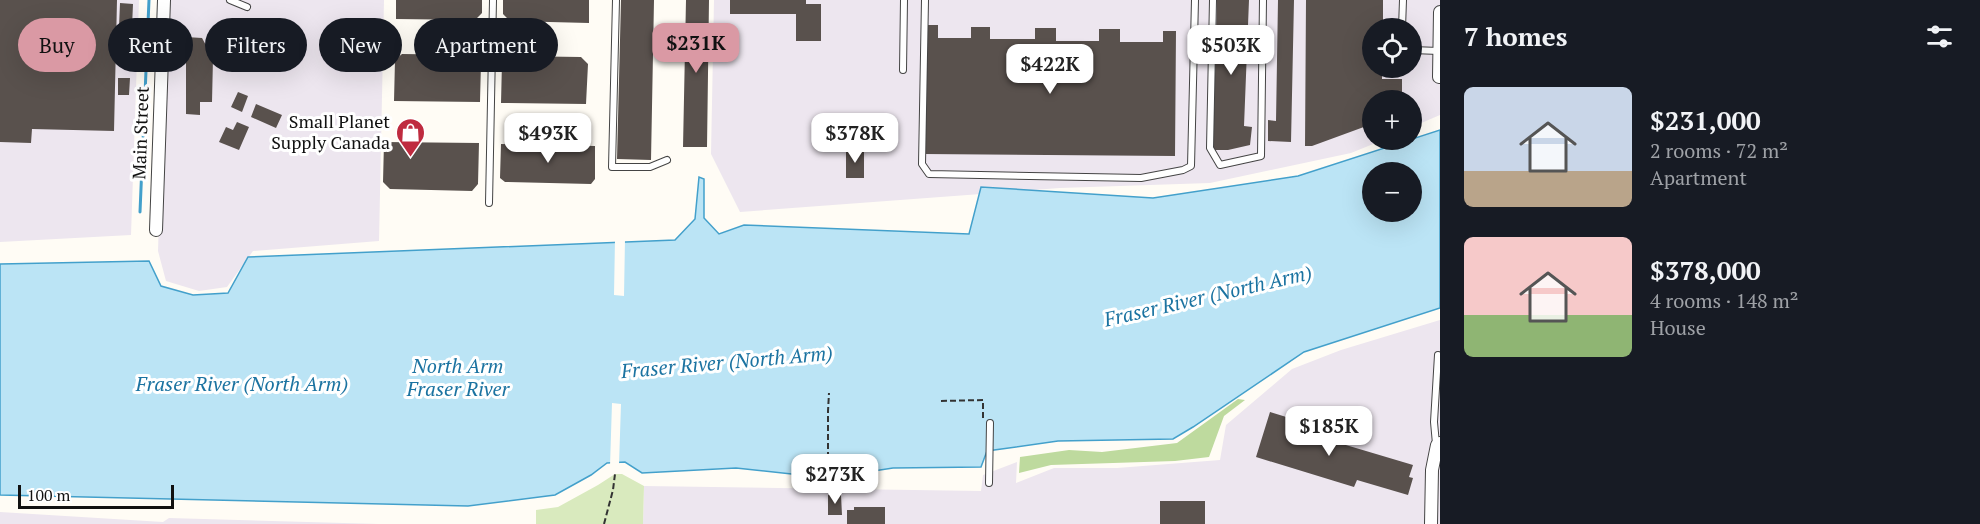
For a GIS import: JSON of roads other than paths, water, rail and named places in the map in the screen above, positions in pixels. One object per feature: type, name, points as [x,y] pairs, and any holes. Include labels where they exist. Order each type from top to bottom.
[{"type":"street","name":"Main Street","points":[[156,230],[164,0]]},
{"type":"street","points":[[1439,76],[1440,15]]},
{"type":"street","points":[[1431,524],[1436,509],[1432,470],[1438,444]]},
{"type":"lane","points":[[230,0],[247,7]]},
{"type":"lane","points":[[489,203],[493,0]]},
{"type":"lane","points":[[616,0],[612,167],[650,167],[668,160]]},
{"type":"lane","points":[[903,70],[904,0]]},
{"type":"lane","points":[[925,0],[922,164],[929,174],[1141,178],[1183,170],[1191,166],[1195,0]]},
{"type":"lane","points":[[1213,0],[1210,147],[1220,165],[1261,156],[1263,0]]},
{"type":"lane","points":[[1402,18],[1403,0]]},
{"type":"lane","points":[[1422,50],[1439,51]]},
{"type":"lane","points":[[1438,355],[1434,422],[1438,444]]},
{"type":"lane","points":[[986,422],[990,483]]},
{"type":"water","name":"North Arm Fraser River","points":[[1440,130],[1440,308],[1304,352],[1173,439],[1058,441],[987,451],[981,467],[893,468],[828,478],[736,468],[642,473],[625,462],[607,463],[591,475],[555,495],[468,506],[0,495],[0,264],[149,261],[161,286],[193,295],[228,293],[248,257],[675,240],[695,219],[699,177],[704,179],[704,218],[719,234],[744,225],[969,234],[981,187],[1153,198],[1298,176],[1378,150],[1422,150],[1422,136]]},
{"type":"waterway","points":[[140,212],[149,0]]},
{"type":"place","name":"Small Planet Supply Canada","points":[[411,158]]},
{"type":"water label","name":"Fraser River (North Arm)","points":[[1208,296]]},
{"type":"water label","name":"Fraser River (North Arm)","points":[[727,362]]},
{"type":"water label","name":"Fraser River (North Arm)","points":[[242,384]]}]
